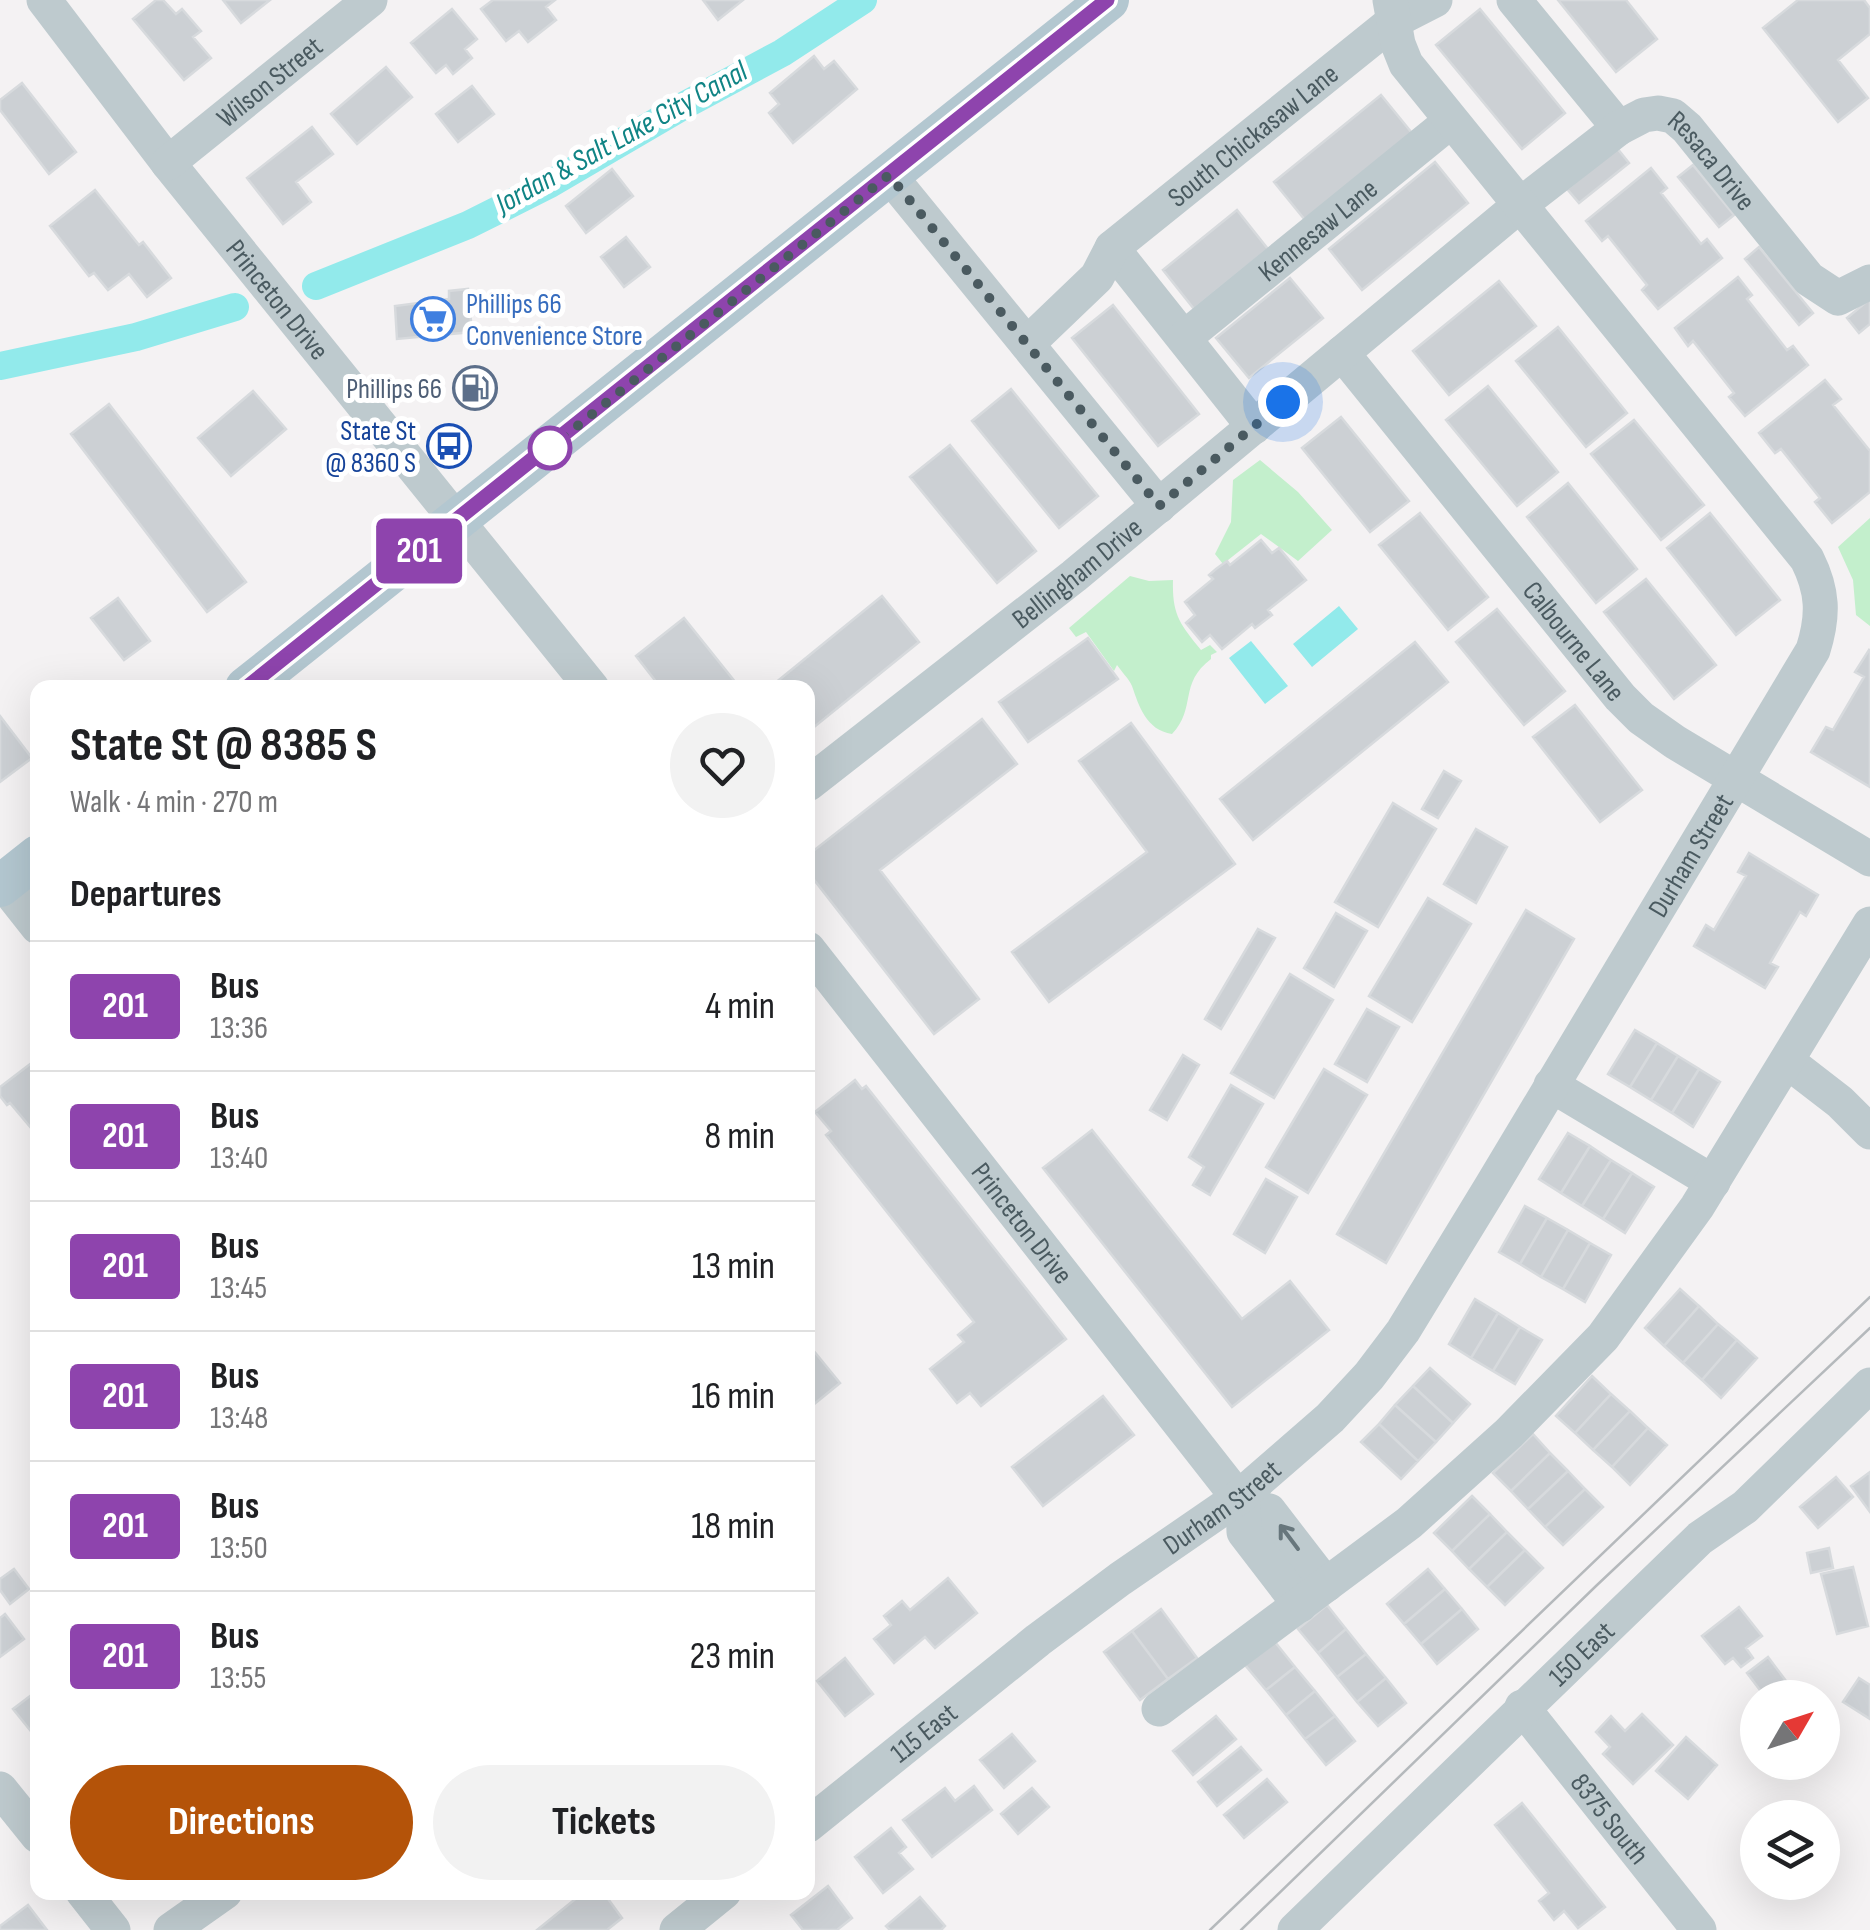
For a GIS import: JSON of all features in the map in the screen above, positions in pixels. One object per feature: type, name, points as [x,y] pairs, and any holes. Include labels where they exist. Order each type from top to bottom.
[{"type":"main road","points":[[256,680],[1108,0]]},
{"type":"main road","points":[[2,885],[30,862]]},
{"type":"street","name":"Princeton Drive","points":[[44,0],[168,162],[585,680]]},
{"type":"street","name":"Wilson Street","points":[[168,162],[370,0]]},
{"type":"street","points":[[1392,10],[1435,0]]},
{"type":"street","name":"Resaca Drive","points":[[1514,0],[1619,128],[1644,115],[1658,113],[1673,116],[1687,128],[1809,279],[1838,298],[1870,282]]},
{"type":"street","name":"Durham Street","points":[[1038,1640],[1120,1578],[1240,1501],[1330,1418],[1369,1376],[1403,1331],[1551,1086],[1812,650],[1820,628],[1822,602],[1807,558],[1406,64],[1392,10]]},
{"type":"street","name":"South Chickasaw Lane","points":[[1027,344],[1096,276],[1112,248],[1392,10]]},
{"type":"street","name":"Kennesaw Lane","points":[[1184,338],[1451,120]]},
{"type":"street","name":"Bellingham Drive","points":[[815,778],[1159,506],[1619,128]]},
{"type":"street","points":[[889,175],[1159,506]]},
{"type":"street","points":[[1112,248],[1254,427]]},
{"type":"street","name":"Calbourne Lane","points":[[1342,353],[1620,698],[1674,742],[1870,858]]},
{"type":"street","points":[[2,885],[30,918]]},
{"type":"street","points":[[1159,1709],[1442,1494],[1555,1388],[1624,1312],[1713,1182],[1870,924]]},
{"type":"street","name":"Princeton Drive","points":[[815,958],[1240,1501],[1269,1512],[1313,1595]]},
{"type":"street","points":[[1787,1061],[1840,1102],[1870,1132]]},
{"type":"street","points":[[1551,1086],[1713,1182]]},
{"type":"street","name":"150 East","points":[[1317,1923],[1522,1707],[1700,1538],[1745,1507],[1870,1385]]},
{"type":"street","name":"115 East","points":[[815,1820],[1038,1640]]},
{"type":"street","name":"8375 South","points":[[1522,1707],[1699,1930]]},
{"type":"street","points":[[0,1790],[30,1826]]},
{"type":"street","points":[[89,1900],[113,1930]]},
{"type":"street","points":[[171,1930],[213,1900]]},
{"type":"street","points":[[677,1930],[714,1900]]},
{"type":"green space","points":[[1260,460],[1298,492],[1332,530],[1298,561],[1261,534],[1223,564],[1215,554],[1231,522],[1233,480]]},
{"type":"green space","points":[[1870,518],[1870,626],[1856,615],[1853,580],[1838,547]]},
{"type":"green space","points":[[1130,576],[1149,581],[1173,580],[1174,602],[1183,626],[1201,650],[1210,645],[1217,652],[1194,678],[1184,715],[1172,734],[1150,722],[1129,681],[1117,665],[1114,671],[1086,632],[1076,637],[1069,628]]},
{"type":"water","points":[[1339,606],[1358,629],[1312,667],[1293,644]]},
{"type":"water","points":[[1251,641],[1288,686],[1265,704],[1229,658]]},
{"type":"building","points":[[156,0],[163,0],[176,14],[182,9],[201,31],[193,37],[211,58],[184,80],[133,19]]},
{"type":"building","points":[[223,0],[270,0],[241,23]]},
{"type":"building","points":[[493,0],[555,0],[546,7],[556,20],[528,42],[519,31],[506,41],[481,9]]},
{"type":"building","points":[[703,0],[743,0],[718,20]]},
{"type":"building","points":[[1558,0],[1626,0],[1657,39],[1616,72]]},
{"type":"building","points":[[1798,0],[1864,0],[1870,8],[1870,34],[1838,60],[1868,98],[1838,122],[1763,28]]},
{"type":"building","points":[[452,9],[477,39],[465,49],[472,58],[453,74],[446,65],[436,73],[411,43]]},
{"type":"building","points":[[1480,9],[1565,113],[1522,149],[1436,45]]},
{"type":"building","points":[[814,56],[824,69],[834,61],[857,89],[793,143],[769,113],[779,104],[770,93]]},
{"type":"building","points":[[386,67],[412,97],[357,144],[331,114]]},
{"type":"building","points":[[22,83],[76,152],[49,174],[0,110],[0,100]]},
{"type":"building","points":[[472,86],[494,114],[458,142],[436,114]]},
{"type":"building","points":[[1381,95],[1412,133],[1305,220],[1274,182]]},
{"type":"building","points":[[312,127],[333,154],[296,182],[311,202],[283,224],[247,178]]},
{"type":"building","points":[[1617,148],[1629,163],[1579,203],[1567,189]]},
{"type":"building","points":[[1435,162],[1468,203],[1362,290],[1329,249]]},
{"type":"building","points":[[1693,165],[1734,215],[1719,227],[1678,177]]},
{"type":"building","points":[[1651,168],[1667,188],[1661,193],[1701,244],[1707,239],[1722,258],[1658,309],[1642,290],[1647,285],[1608,236],[1602,241],[1586,221]]},
{"type":"building","points":[[612,169],[633,196],[586,233],[566,206]]},
{"type":"building","points":[[95,190],[171,278],[147,297],[129,274],[108,290],[94,273],[89,276],[50,226]]},
{"type":"building","points":[[1237,210],[1268,249],[1194,309],[1163,270]]},
{"type":"building","points":[[626,237],[650,267],[624,287],[601,257]]},
{"type":"building","points":[[1759,247],[1813,313],[1799,325],[1745,259]]},
{"type":"building","points":[[1738,277],[1752,295],[1747,299],[1787,350],[1793,346],[1808,365],[1745,416],[1729,397],[1734,393],[1693,341],[1688,346],[1675,328]]},
{"type":"building","points":[[1290,278],[1323,318],[1249,378],[1216,338]]},
{"type":"building","points":[[1499,281],[1536,326],[1449,395],[1413,351]]},
{"type":"building","name":"Phillips 66 Convenience Store","points":[[468,289],[472,332],[397,339],[395,306],[449,299],[449,291]]},
{"type":"building","points":[[1870,299],[1870,324],[1859,333],[1847,318]]},
{"type":"building","points":[[1113,305],[1199,414],[1158,446],[1072,338]]},
{"type":"building","points":[[1558,327],[1627,413],[1586,447],[1516,361]]},
{"type":"building","points":[[1825,380],[1841,399],[1833,405],[1870,451],[1870,492],[1832,523],[1815,502],[1820,498],[1781,449],[1775,453],[1759,433]]},
{"type":"building","points":[[1488,386],[1558,472],[1517,506],[1446,420]]},
{"type":"building","points":[[1011,389],[1098,496],[1059,528],[972,421]]},
{"type":"building","points":[[253,391],[286,429],[231,476],[198,438]]},
{"type":"building","points":[[109,404],[246,582],[207,612],[71,434]]},
{"type":"building","points":[[1341,417],[1409,501],[1370,532],[1302,448]]},
{"type":"building","points":[[1634,420],[1704,505],[1661,540],[1591,454]]},
{"type":"building","points":[[950,445],[1036,551],[997,583],[910,477]]},
{"type":"building","points":[[1568,483],[1637,569],[1596,603],[1527,517]]},
{"type":"building","points":[[1420,513],[1488,597],[1448,630],[1379,545]]},
{"type":"building","points":[[1710,513],[1780,600],[1736,635],[1667,548]]},
{"type":"building","points":[[1261,540],[1272,553],[1279,548],[1306,580],[1268,610],[1272,615],[1255,628],[1252,624],[1222,649],[1210,635],[1202,642],[1186,623],[1195,615],[1185,602],[1213,579],[1209,575],[1216,569],[1227,561],[1230,565]]},
{"type":"building","points":[[1646,579],[1716,665],[1674,699],[1604,612]]},
{"type":"building","points":[[882,596],[919,642],[815,726],[815,680],[779,680]]},
{"type":"building","points":[[118,598],[150,641],[124,660],[91,618]]},
{"type":"building","points":[[1497,609],[1565,691],[1524,725],[1456,642]]},
{"type":"building","points":[[684,618],[734,680],[655,680],[636,656]]},
{"type":"building","points":[[1088,638],[1118,679],[1028,742],[999,702]]},
{"type":"building","points":[[1415,642],[1448,682],[1253,840],[1220,799]]},
{"type":"building","points":[[1869,650],[1870,787],[1811,752],[1826,727],[1833,730],[1864,677],[1855,672]]},
{"type":"building","points":[[1575,705],[1642,790],[1600,822],[1533,737]]},
{"type":"building","points":[[0,716],[30,760],[0,782]]},
{"type":"building","points":[[982,719],[1017,764],[880,870],[979,999],[934,1034],[815,881],[815,850]]},
{"type":"building","points":[[1131,723],[1235,864],[1049,1002],[1012,952],[1147,852],[1079,761]]},
{"type":"building","points":[[1444,771],[1461,781],[1438,818],[1422,809]]},
{"type":"building","points":[[1393,803],[1436,829],[1378,927],[1335,902]]},
{"type":"building","points":[[1476,829],[1507,847],[1476,903],[1444,884]]},
{"type":"building","points":[[1749,853],[1818,895],[1806,916],[1800,912],[1770,963],[1778,967],[1765,988],[1694,946],[1706,925],[1714,930],[1746,876],[1738,872]]},
{"type":"building","points":[[1428,898],[1471,924],[1412,1022],[1369,996]]},
{"type":"building","points":[[1526,910],[1574,939],[1386,1263],[1337,1234]]},
{"type":"building","points":[[1336,913],[1367,931],[1334,987],[1304,968]]},
{"type":"building","points":[[1258,929],[1275,938],[1221,1029],[1205,1019]]},
{"type":"building","points":[[1290,974],[1333,1000],[1274,1098],[1231,1073]]},
{"type":"building","points":[[1367,1009],[1399,1027],[1367,1082],[1335,1064]]},
{"type":"building","points":[[1635,1030],[1657,1043],[1630,1087],[1608,1074]]},
{"type":"building","points":[[1657,1043],[1678,1056],[1651,1100],[1630,1087]]},
{"type":"building","points":[[1183,1055],[1199,1065],[1167,1120],[1150,1110]]},
{"type":"building","points":[[1678,1056],[1699,1069],[1672,1113],[1651,1100]]},
{"type":"building","points":[[30,1064],[30,1127],[0,1096],[0,1087]]},
{"type":"building","points":[[1324,1069],[1367,1095],[1308,1193],[1266,1167]]},
{"type":"building","points":[[1699,1069],[1720,1082],[1693,1127],[1672,1113]]},
{"type":"building","points":[[855,1080],[862,1089],[866,1086],[1066,1339],[981,1406],[970,1393],[957,1403],[930,1369],[964,1342],[958,1335],[974,1322],[826,1135],[831,1131],[815,1112]]},
{"type":"building","points":[[1231,1085],[1263,1104],[1210,1195],[1193,1185],[1204,1167],[1189,1157]]},
{"type":"building","points":[[1092,1130],[1242,1319],[1290,1281],[1329,1330],[1232,1407],[1043,1168]]},
{"type":"building","points":[[1568,1133],[1590,1146],[1561,1193],[1539,1179]]},
{"type":"building","points":[[1590,1146],[1611,1160],[1582,1206],[1561,1193]]},
{"type":"building","points":[[1611,1160],[1632,1173],[1603,1219],[1582,1206]]},
{"type":"building","points":[[1632,1173],[1654,1187],[1625,1233],[1603,1219]]},
{"type":"building","points":[[1266,1179],[1297,1197],[1265,1253],[1234,1234]]},
{"type":"building","points":[[1525,1206],[1547,1218],[1520,1264],[1499,1252]]},
{"type":"building","points":[[1547,1218],[1568,1230],[1541,1277],[1520,1264]]},
{"type":"building","points":[[1568,1230],[1590,1243],[1563,1289],[1541,1277]]},
{"type":"building","points":[[1590,1243],[1611,1255],[1585,1302],[1563,1289]]},
{"type":"building","points":[[1680,1289],[1699,1306],[1664,1346],[1645,1328]]},
{"type":"building","points":[[1475,1299],[1498,1313],[1471,1358],[1449,1344]]},
{"type":"building","points":[[1699,1306],[1718,1324],[1683,1363],[1664,1346]]},
{"type":"building","points":[[1498,1313],[1520,1327],[1493,1371],[1471,1358]]},
{"type":"building","points":[[1718,1324],[1737,1340],[1702,1380],[1683,1363]]},
{"type":"building","points":[[1520,1327],[1542,1340],[1515,1384],[1493,1371]]},
{"type":"building","points":[[1737,1340],[1757,1358],[1721,1398],[1702,1380]]},
{"type":"building","points":[[815,1352],[840,1383],[815,1403]]},
{"type":"building","points":[[1430,1368],[1470,1404],[1453,1423],[1413,1386]]},
{"type":"building","points":[[1592,1376],[1611,1394],[1575,1433],[1556,1416]]},
{"type":"building","points":[[1413,1386],[1453,1423],[1436,1442],[1395,1405]]},
{"type":"building","points":[[1611,1394],[1630,1411],[1593,1450],[1575,1433]]},
{"type":"building","points":[[1103,1396],[1134,1435],[1043,1506],[1012,1467]]},
{"type":"building","points":[[1395,1405],[1436,1442],[1418,1461],[1379,1424]]},
{"type":"building","points":[[1630,1411],[1648,1428],[1612,1467],[1593,1450]]},
{"type":"building","points":[[1379,1424],[1418,1461],[1401,1479],[1361,1442]]},
{"type":"building","points":[[1648,1428],[1667,1445],[1630,1485],[1612,1467]]},
{"type":"building","points":[[1533,1434],[1550,1453],[1511,1491],[1493,1473]]},
{"type":"building","points":[[1550,1453],[1568,1471],[1528,1509],[1511,1491]]},
{"type":"building","points":[[1568,1471],[1585,1489],[1545,1527],[1528,1509]]},
{"type":"building","points":[[1870,1472],[1870,1512],[1851,1486]]},
{"type":"building","points":[[1836,1477],[1853,1497],[1818,1528],[1800,1507]]},
{"type":"building","points":[[1585,1489],[1603,1507],[1563,1545],[1545,1527]]},
{"type":"building","points":[[1472,1496],[1490,1514],[1452,1551],[1434,1533]]},
{"type":"building","points":[[1490,1514],[1507,1532],[1469,1569],[1452,1551]]},
{"type":"building","points":[[1507,1532],[1525,1550],[1487,1587],[1469,1569]]},
{"type":"building","points":[[1829,1548],[1833,1568],[1811,1573],[1807,1553]]},
{"type":"building","points":[[1525,1550],[1543,1568],[1505,1605],[1487,1587]]},
{"type":"building","points":[[1853,1567],[1868,1626],[1837,1634],[1821,1574]]},
{"type":"building","points":[[14,1569],[29,1589],[10,1604],[0,1590],[0,1579]]},
{"type":"building","points":[[1428,1569],[1445,1589],[1404,1624],[1387,1604]]},
{"type":"building","points":[[948,1578],[977,1613],[935,1648],[925,1637],[894,1663],[874,1639],[891,1625],[884,1616],[902,1601],[910,1610]]},
{"type":"building","points":[[1445,1589],[1462,1609],[1421,1644],[1404,1624]]},
{"type":"building","points":[[1327,1605],[1346,1629],[1318,1653],[1298,1629]]},
{"type":"building","points":[[1739,1607],[1762,1636],[1746,1648],[1753,1658],[1741,1667],[1733,1658],[1725,1664],[1702,1636]]},
{"type":"building","points":[[1161,1609],[1197,1658],[1168,1679],[1132,1631]]},
{"type":"building","points":[[1462,1609],[1478,1629],[1437,1664],[1421,1644]]},
{"type":"building","points":[[5,1614],[24,1639],[0,1657],[0,1618]]},
{"type":"building","points":[[1346,1629],[1366,1654],[1337,1677],[1318,1653]]},
{"type":"building","points":[[1132,1631],[1168,1679],[1140,1700],[1104,1652]]},
{"type":"building","points":[[1275,1642],[1295,1667],[1266,1690],[1245,1665]]},
{"type":"building","points":[[1366,1654],[1386,1678],[1357,1702],[1337,1677]]},
{"type":"building","points":[[1768,1657],[1785,1680],[1752,1680],[1747,1673]]},
{"type":"building","points":[[845,1658],[873,1694],[845,1716],[817,1681]]},
{"type":"building","points":[[1295,1667],[1315,1691],[1286,1715],[1266,1690]]},
{"type":"building","points":[[1386,1678],[1406,1703],[1378,1726],[1357,1702]]},
{"type":"building","points":[[1859,1678],[1870,1685],[1870,1719],[1843,1702]]},
{"type":"building","points":[[1315,1691],[1335,1716],[1305,1739],[1286,1715]]},
{"type":"building","points":[[30,1696],[30,1730],[13,1709]]},
{"type":"building","points":[[1642,1714],[1673,1745],[1633,1784],[1603,1754],[1610,1747],[1596,1732],[1611,1716],[1625,1731]]},
{"type":"building","points":[[1216,1716],[1236,1739],[1193,1775],[1173,1751]]},
{"type":"building","points":[[1335,1716],[1355,1741],[1326,1765],[1305,1739]]},
{"type":"building","points":[[1012,1734],[1035,1761],[1004,1788],[980,1760]]},
{"type":"building","points":[[1686,1737],[1717,1765],[1688,1799],[1656,1771]]},
{"type":"building","points":[[1241,1747],[1261,1770],[1217,1806],[1198,1782]]},
{"type":"building","points":[[1267,1779],[1287,1802],[1244,1838],[1224,1815]]},
{"type":"building","points":[[974,1786],[992,1810],[932,1857],[903,1820],[945,1788],[955,1801]]},
{"type":"building","points":[[1032,1788],[1049,1807],[1018,1834],[1001,1814]]},
{"type":"building","points":[[1522,1803],[1605,1907],[1578,1928],[1564,1911],[1554,1920],[1539,1901],[1549,1893],[1495,1825]]},
{"type":"building","points":[[891,1828],[906,1847],[899,1853],[913,1869],[883,1893],[855,1857]]},
{"type":"building","points":[[828,1886],[852,1918],[837,1930],[803,1930],[791,1915]]},
{"type":"building","points":[[920,1897],[945,1926],[941,1930],[890,1930],[886,1926]]},
{"type":"building","points":[[574,1900],[609,1900],[622,1918],[607,1930],[537,1930]]},
{"type":"building","points":[[28,1905],[47,1930],[0,1930],[0,1926]]},
{"type":"waterway","name":"Jordan & Salt Lake City Canal","points":[[316,286],[468,225],[550,184],[782,53],[863,0]]},
{"type":"waterway","name":"Jordan & Salt Lake City Canal","points":[[0,366],[136,337],[235,307]]},
{"type":"tram line","points":[[1210,1930],[1870,1297]]},
{"type":"tram line","points":[[1241,1930],[1596,1586],[1870,1328]]},
{"type":"bus line","name":"201","points":[[256,680],[1107,0]]},
{"type":"place","name":"Phillips 66 Convenience Store","points":[[433,319]]},
{"type":"place","name":"Phillips 66","points":[[475,388]]},
{"type":"place","name":"State St @ 8360 S","points":[[449,446]]},
{"type":"route","points":[[550,448],[889,175],[1159,506],[1283,402]]}]
